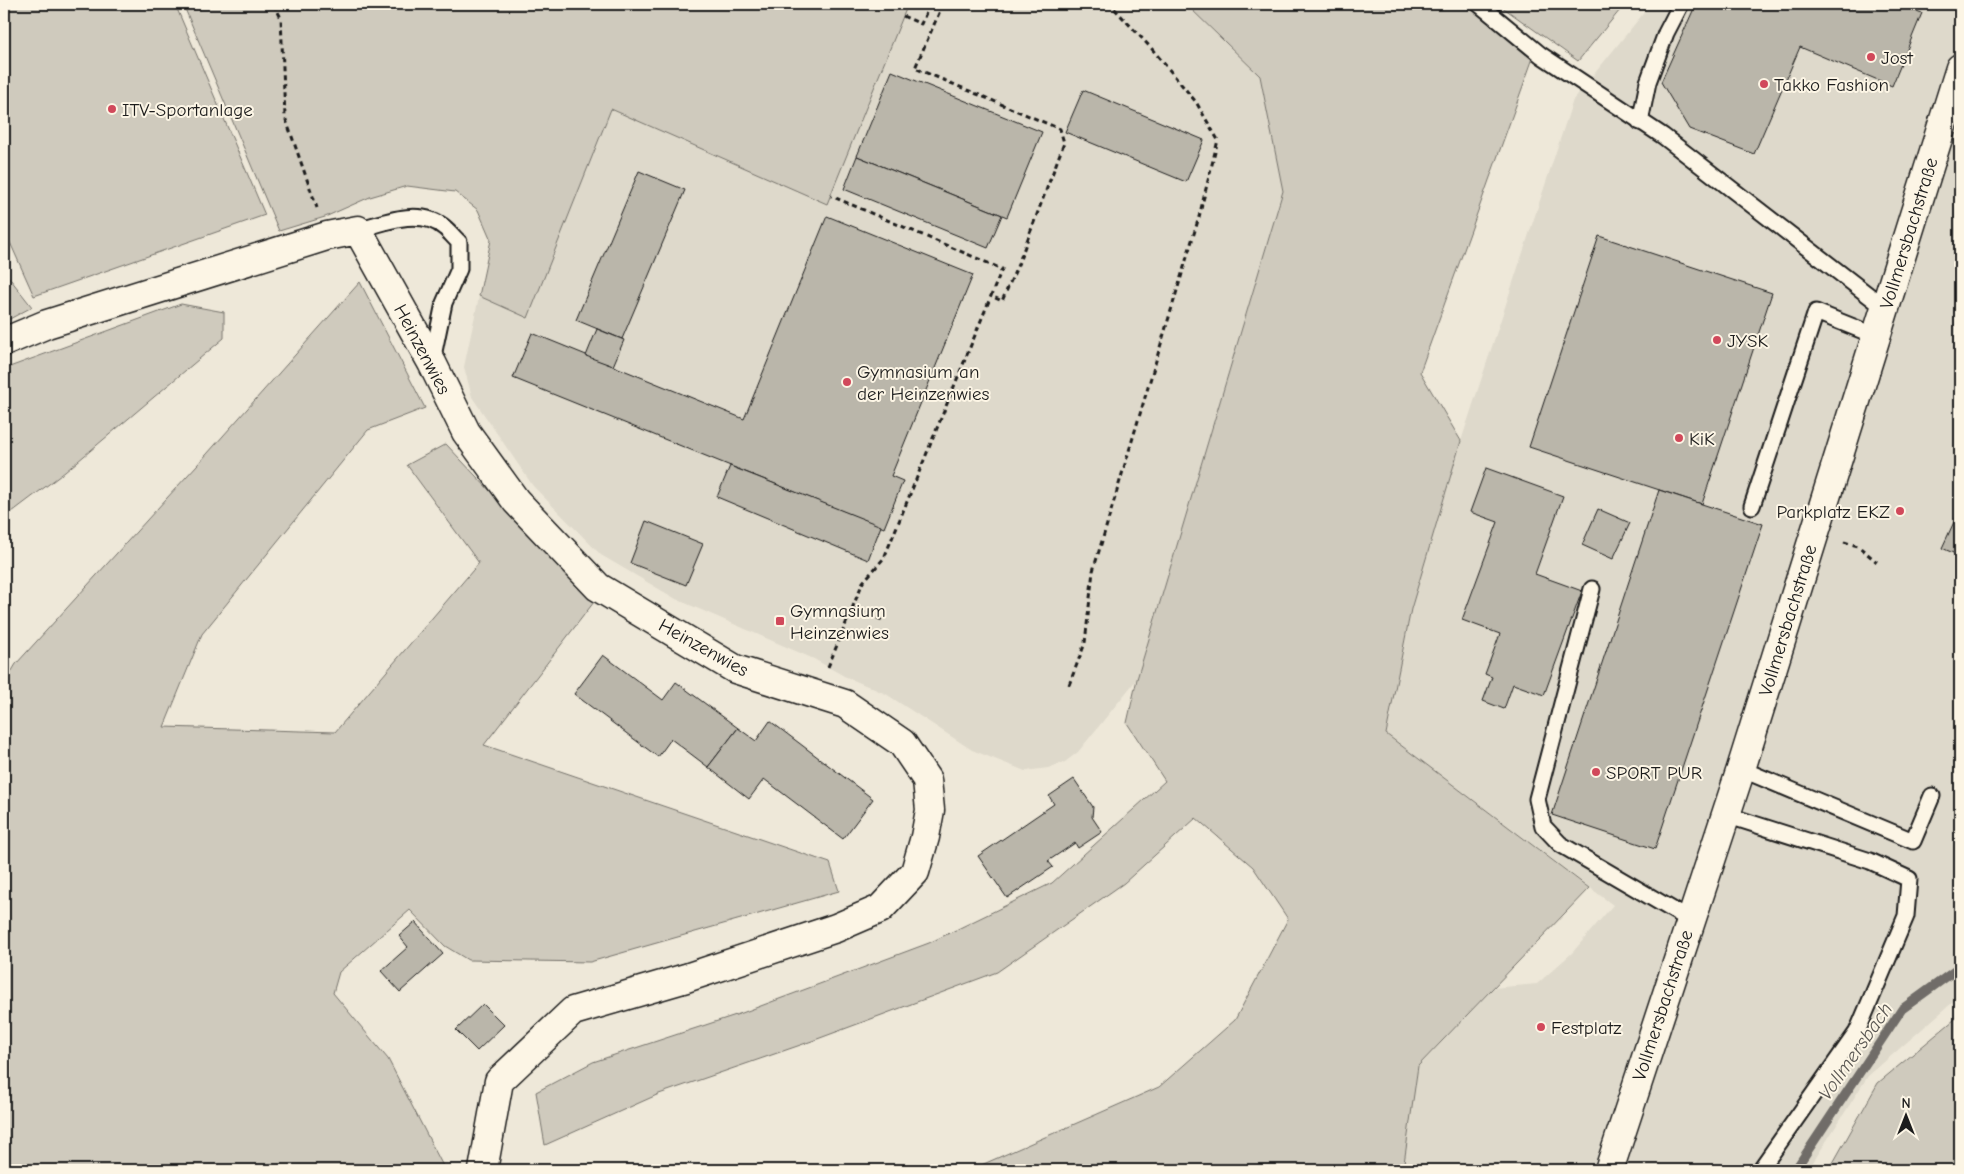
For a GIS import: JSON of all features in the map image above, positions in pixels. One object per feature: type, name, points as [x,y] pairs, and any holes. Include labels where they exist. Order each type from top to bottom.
[{"type":"street","name":"Vollmersbachstraße","points":[[1609,1170],[1741,769],[1960,69]]},
{"type":"street","points":[[4,342],[48,324],[327,236],[358,230]]},
{"type":"street","name":"Heinzenwies","points":[[358,230],[432,363],[466,432],[516,501],[598,587],[735,669],[845,704],[902,743],[927,780],[930,810],[915,872],[880,909],[836,928],[686,978],[573,1012],[499,1081],[483,1170]]},
{"type":"lane","points":[[1479,4],[1541,55],[1663,136],[1885,308]]},
{"type":"lane","points":[[1640,122],[1648,82],[1666,33],[1680,4]]},
{"type":"lane","points":[[358,230],[392,219],[425,218],[444,227],[458,242],[459,269],[444,303],[432,363]]},
{"type":"lane","points":[[1752,506],[1816,312],[1876,336]]},
{"type":"lane","points":[[1592,589],[1537,799],[1543,826],[1560,844],[1690,920]]},
{"type":"lane","points":[[1741,769],[1913,841],[1932,796]]},
{"type":"lane","points":[[1726,815],[1870,861],[1909,878],[1906,916],[1857,1032],[1760,1170]]},
{"type":"path","points":[[274,4],[282,18],[285,117],[327,236]]},
{"type":"path","points":[[903,16],[921,24],[930,4]]},
{"type":"path","points":[[943,4],[916,68],[1060,129],[1064,143],[1019,262],[1002,301],[991,296]]},
{"type":"path","points":[[1069,685],[1085,643],[1093,571],[1199,217],[1218,140],[1196,102],[1110,4]]},
{"type":"path","points":[[817,695],[863,582],[884,558],[1002,269],[831,196]]},
{"type":"path","points":[[1843,542],[1858,546],[1878,562]]},
{"type":"path","points":[[852,608],[885,622]]},
{"type":"shaded area","name":"ITV-Sportanlage","points":[[4,4],[175,4],[265,215],[34,296],[4,229]]},
{"type":"shaded area","points":[[183,4],[908,4],[827,204],[611,109],[528,318],[479,296],[491,240],[478,210],[455,192],[407,186],[370,197],[325,217],[279,231]]},
{"type":"shaded area","name":"Gymnasium an der Heinzenwies","points":[[333,4],[1186,4],[1260,76],[1283,191],[1137,679],[1078,752],[1065,762],[1048,768],[1025,771],[972,750],[886,694],[844,676],[814,659],[676,599],[601,555],[533,486],[472,397],[464,367],[491,240],[478,210],[455,192],[407,186],[370,197],[325,217]]},
{"type":"shaded area","points":[[1186,4],[1477,4],[1533,58],[1420,372],[1461,441],[1411,609],[1386,734],[1589,888],[1418,1066],[1403,1170],[970,1170],[1159,1087],[1235,1020],[1288,919],[1253,867],[1196,818],[1124,883],[997,972],[812,1041],[659,1094],[545,1145],[536,1092],[593,1062],[742,1013],[929,943],[1052,883],[1165,781],[1127,723],[1137,679],[1283,191],[1260,76]]},
{"type":"shaded area","points":[[1498,4],[1625,4],[1578,61]]},
{"type":"shaded area","points":[[1651,4],[1960,4],[1960,996],[1868,1076],[1808,1170],[1403,1170],[1418,1066],[1493,988],[1537,984],[1572,953],[1613,905],[1386,734],[1411,609],[1461,441],[1573,100]]},
{"type":"shaded area","points":[[4,271],[32,307],[4,322]]},
{"type":"shaded area","points":[[360,282],[425,408],[368,430],[202,634],[164,727],[335,732],[479,563],[407,465],[446,444],[594,602],[484,745],[830,863],[839,891],[590,962],[468,960],[445,946],[410,910],[339,972],[333,993],[388,1059],[445,1170],[4,1170],[4,684],[16,664]]},
{"type":"shaded area","points":[[181,304],[224,312],[224,338],[65,472],[4,518],[4,369]]},
{"type":"shaded area","points":[[1960,1015],[1960,1170],[1829,1170],[1878,1083]]},
{"type":"building","points":[[1696,4],[1898,4],[1922,13],[1892,86],[1800,47],[1754,154],[1689,129],[1661,82]]},
{"type":"building","points":[[892,71],[1042,132],[1007,217],[857,156]]},
{"type":"building","points":[[1083,90],[1204,140],[1186,182],[1065,132]]},
{"type":"building","points":[[857,156],[1002,215],[988,248],[844,189]]},
{"type":"building","points":[[639,171],[685,190],[622,339],[576,320]]},
{"type":"building","name":"Gymnasium an der Heinzenwies","points":[[827,216],[973,275],[891,476],[903,481],[884,528],[513,378],[532,333],[744,419]]},
{"type":"building","points":[[1599,236],[1772,293],[1702,504],[1529,447]]},
{"type":"building","points":[[597,329],[624,340],[613,366],[586,356]]},
{"type":"building","points":[[730,466],[881,526],[868,560],[717,497]]},
{"type":"building","points":[[1486,468],[1563,496],[1535,574],[1582,591],[1544,695],[1513,684],[1504,709],[1483,701],[1492,677],[1485,674],[1500,634],[1462,620],[1498,522],[1470,512]]},
{"type":"building","points":[[1659,490],[1763,524],[1655,849],[1552,815]]},
{"type":"building","points":[[1598,509],[1630,523],[1613,559],[1582,545]]},
{"type":"building","points":[[1960,509],[1960,556],[1942,548]]},
{"type":"building","points":[[646,521],[703,544],[686,585],[630,563]]},
{"type":"building","points":[[603,655],[663,700],[676,682],[738,728],[708,767],[671,739],[658,757],[574,694]]},
{"type":"building","points":[[770,721],[873,799],[843,839],[764,779],[749,799],[708,767],[738,728],[756,741]]},
{"type":"building","points":[[1074,779],[1093,807],[1092,817],[1102,832],[1078,848],[1075,843],[1048,861],[1053,867],[1007,898],[978,856],[1054,804],[1049,796]]},
{"type":"building","points":[[415,922],[443,954],[400,992],[381,971],[408,947],[399,936]]},
{"type":"building","points":[[483,1004],[504,1025],[477,1051],[456,1030]]},
{"type":"waterway","name":"Vollmersbach","points":[[1795,1170],[1902,1009],[1960,967]]},
{"type":"place","name":"Jost","points":[[1871,57]]},
{"type":"place","name":"Takko Fashion","points":[[1764,84]]},
{"type":"place","name":"ITV-Sportanlage","points":[[112,109]]},
{"type":"place","name":"JYSK","points":[[1717,340]]},
{"type":"place","name":"Gymnasium an der Heinzenwies","points":[[847,382]]},
{"type":"place","name":"KiK","points":[[1679,438]]},
{"type":"place","name":"Parkplatz EKZ","points":[[1900,511]]},
{"type":"place","name":"Gymnasium Heinzenwies","points":[[780,621]]},
{"type":"place","name":"SPORT PUR","points":[[1596,772]]},
{"type":"place","name":"Festplatz","points":[[1541,1027]]}]
